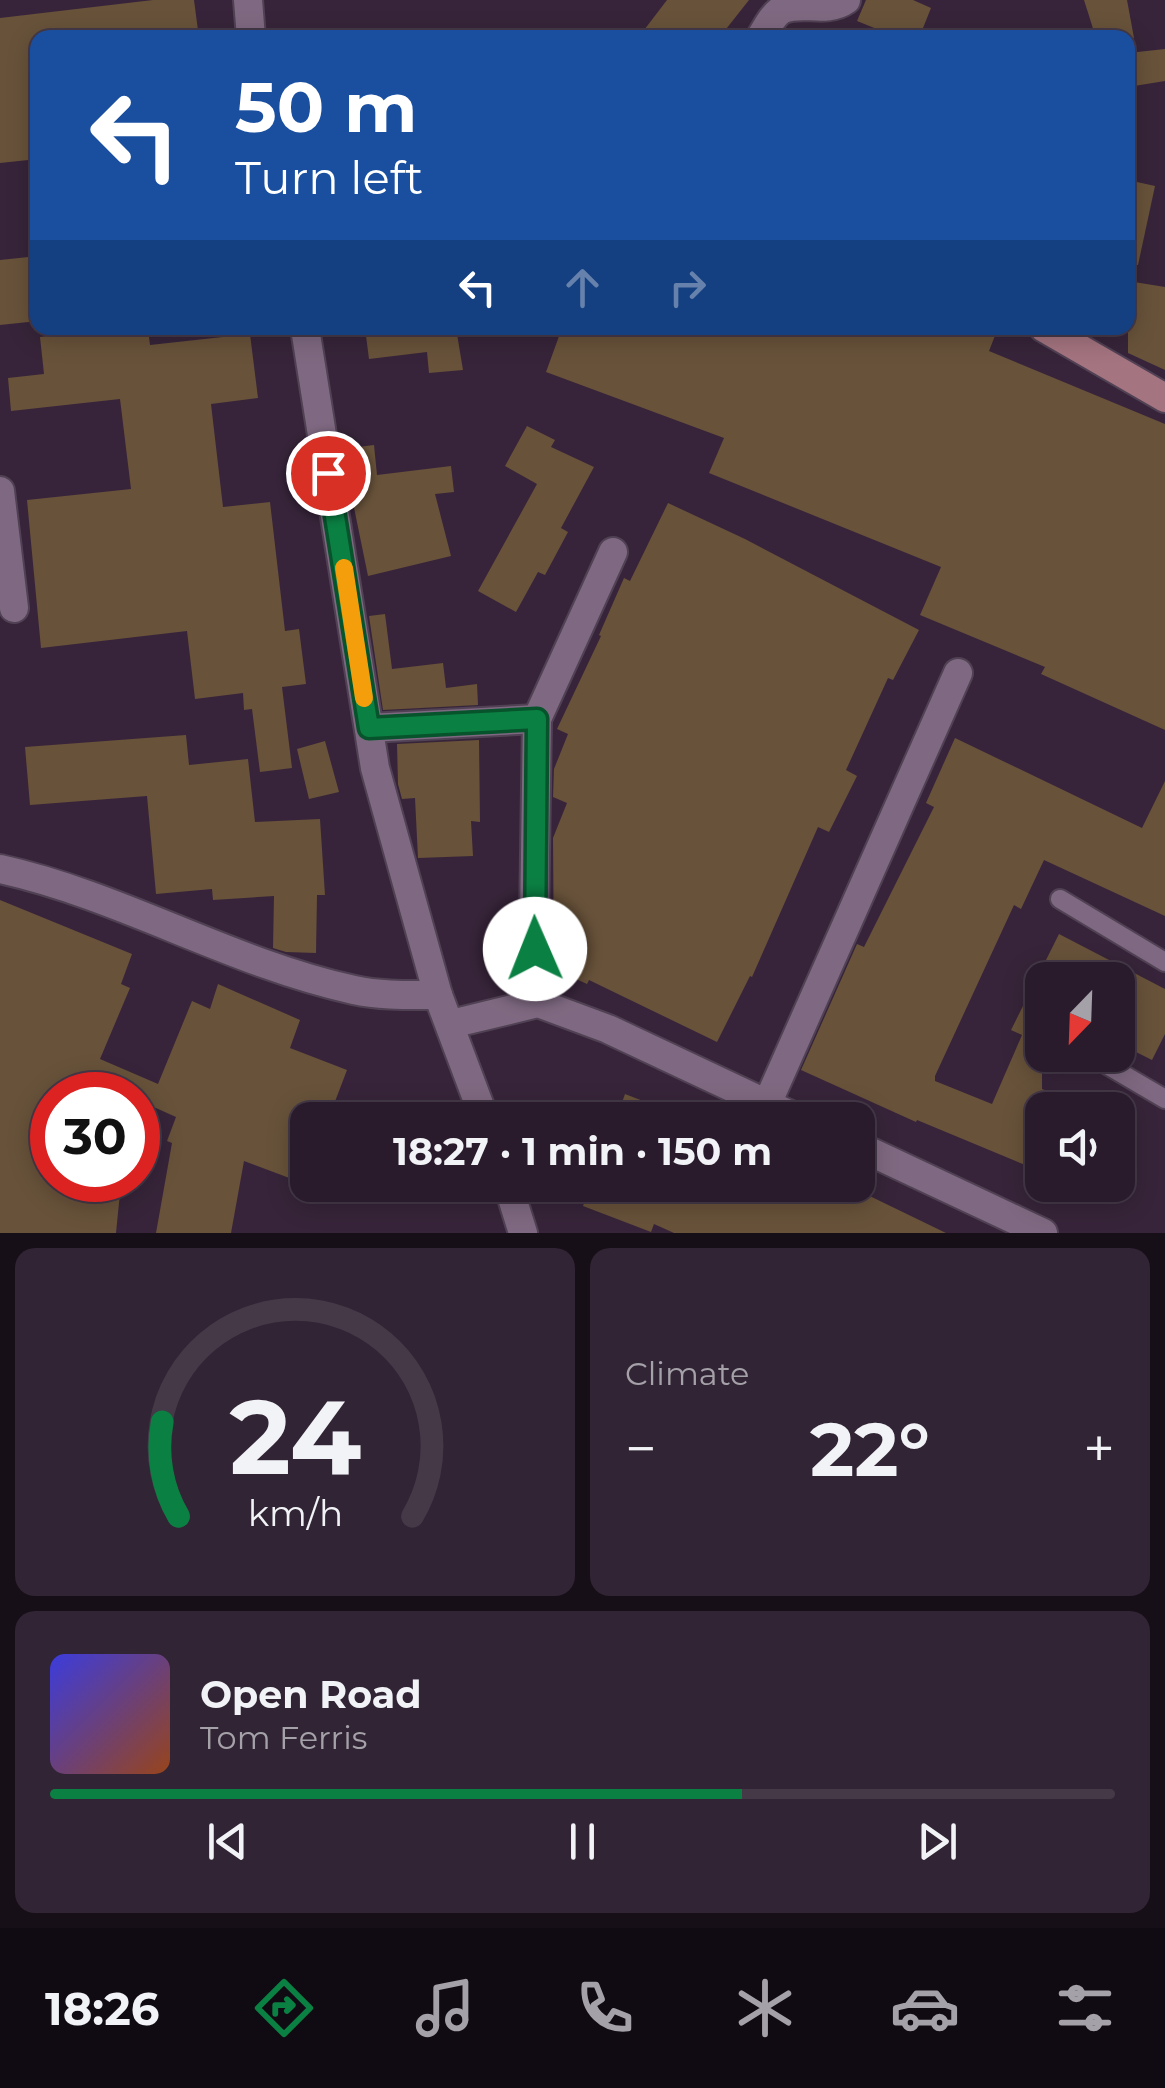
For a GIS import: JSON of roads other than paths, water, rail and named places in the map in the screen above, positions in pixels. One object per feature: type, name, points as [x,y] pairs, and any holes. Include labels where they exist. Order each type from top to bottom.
[{"type":"main road","points":[[1056,335],[1165,398]]},
{"type":"street","points":[[248,0],[250,30]]},
{"type":"street","points":[[765,30],[778,11],[796,4],[836,6],[846,0]]},
{"type":"street","points":[[307,335],[376,768],[438,996],[479,1102]]},
{"type":"street","points":[[0,491],[14,608]]},
{"type":"street","points":[[538,1003],[534,922],[537,719],[613,552]]},
{"type":"street","points":[[768,1102],[958,673]]},
{"type":"street","points":[[369,728],[537,719]]},
{"type":"street","points":[[0,869],[70,886],[242,956],[353,990],[438,996]]},
{"type":"street","points":[[451,1024],[538,1003],[608,1029],[763,1102]]},
{"type":"street","points":[[875,1154],[1043,1233]]},
{"type":"street","points":[[513,1202],[523,1233]]},
{"type":"lane","points":[[1060,899],[1165,962]]},
{"type":"lane","points":[[1120,1072],[1165,1098]]}]
